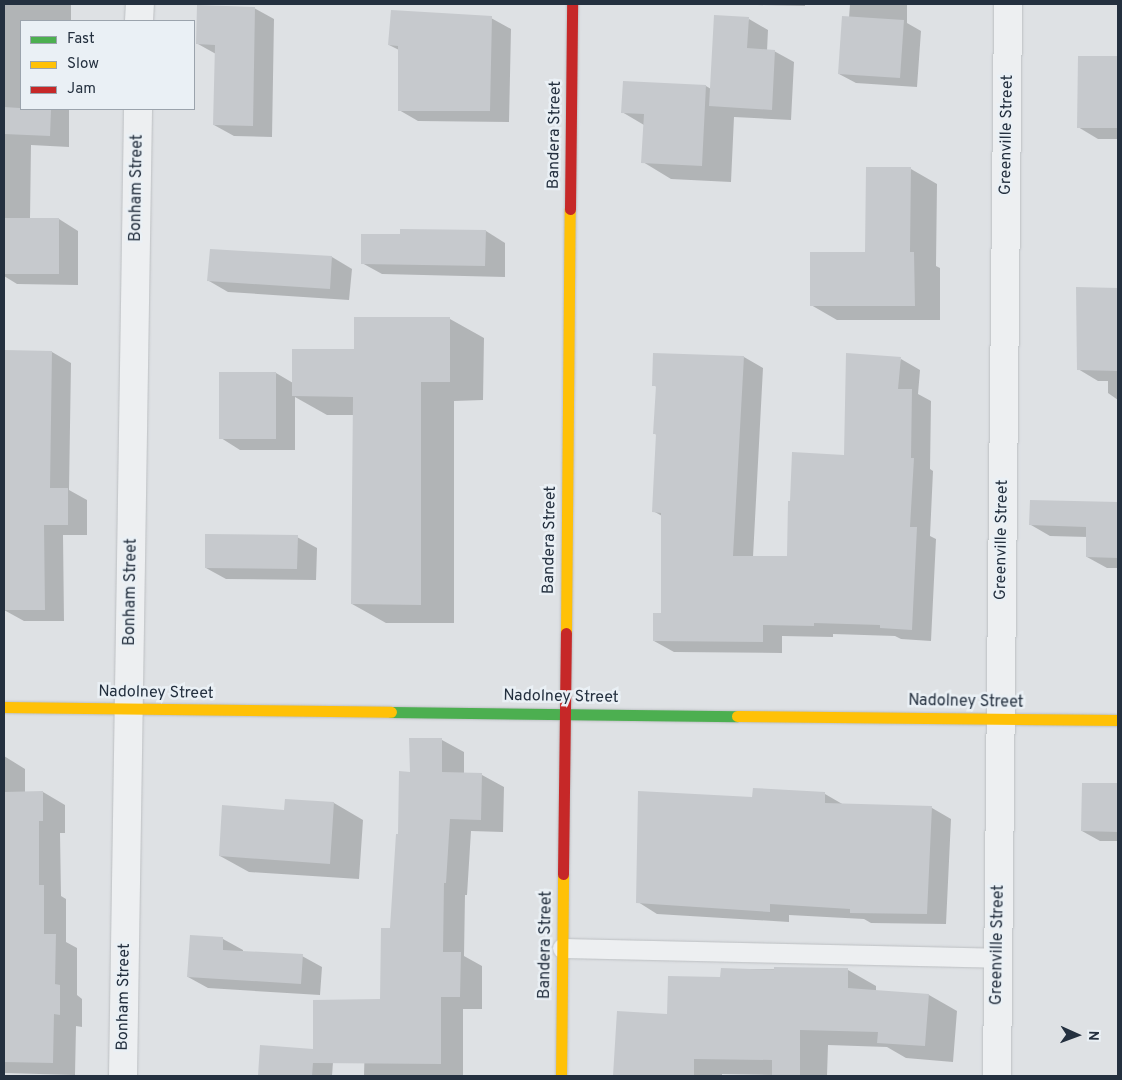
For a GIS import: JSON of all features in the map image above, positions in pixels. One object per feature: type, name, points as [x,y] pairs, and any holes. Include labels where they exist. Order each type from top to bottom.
[{"type":"street","points":[[139,20],[140,4]]},
{"type":"street","name":"Bandera Street","points":[[561,1076],[572,4]]},
{"type":"street","name":"Greenville Street","points":[[997,1076],[1008,4]]},
{"type":"street","name":"Bonham Street","points":[[123,1076],[138,110]]},
{"type":"street","name":"Nadolney Street","points":[[4,707],[1118,720]]},
{"type":"lane","points":[[562,948],[998,958]]},
{"type":"building","points":[[197,5],[255,7],[253,126],[213,125],[215,45],[196,44]]},
{"type":"building","points":[[391,10],[492,16],[490,111],[398,111],[398,46],[388,45]]},
{"type":"building","points":[[714,15],[749,17],[747,48],[775,50],[772,110],[709,106]]},
{"type":"building","points":[[842,16],[904,20],[900,78],[838,74]]},
{"type":"building","points":[[1078,56],[1118,56],[1118,128],[1077,128]]},
{"type":"building","points":[[623,81],[706,85],[702,166],[641,163],[644,114],[621,113]]},
{"type":"building","points":[[4,107],[20,108],[20,110],[51,110],[50,136],[4,134]]},
{"type":"building","points":[[866,167],[911,167],[910,252],[914,252],[915,306],[810,306],[810,252],[865,252]]},
{"type":"building","points":[[4,218],[59,218],[59,274],[4,274]]},
{"type":"building","points":[[400,229],[486,230],[485,266],[361,264],[361,234],[400,234]]},
{"type":"building","points":[[210,249],[332,256],[330,289],[207,281]]},
{"type":"building","points":[[1076,287],[1118,288],[1118,371],[1077,370]]},
{"type":"building","points":[[354,317],[450,317],[450,382],[421,382],[421,605],[351,604],[353,397],[292,396],[292,349],[354,349]]},
{"type":"building","points":[[4,350],[52,351],[50,488],[68,488],[68,525],[44,525],[45,610],[4,610]]},
{"type":"building","points":[[653,353],[744,356],[733,556],[787,556],[788,501],[790,501],[792,452],[844,455],[846,353],[901,357],[898,389],[912,389],[911,458],[914,458],[910,527],[917,527],[912,630],[880,628],[880,625],[814,623],[814,626],[763,625],[763,642],[653,641],[653,613],[661,613],[661,513],[652,512],[656,434],[653,434],[656,386],[652,386]]},
{"type":"building","points":[[219,372],[276,372],[276,439],[219,439]]},
{"type":"building","points":[[1030,500],[1118,502],[1118,558],[1086,557],[1086,527],[1029,525]]},
{"type":"building","points":[[205,534],[298,535],[297,569],[205,568]]},
{"type":"building","points":[[409,738],[442,738],[442,772],[482,773],[481,820],[450,819],[446,883],[444,883],[443,952],[461,952],[460,997],[441,997],[441,1064],[313,1063],[312,1076],[258,1076],[260,1045],[313,1049],[313,1000],[380,999],[381,928],[390,928],[396,834],[398,834],[399,771],[410,772]]},
{"type":"building","points":[[1082,783],[1118,783],[1118,832],[1081,831]]},
{"type":"building","points":[[753,788],[825,792],[825,803],[932,806],[927,914],[850,913],[850,909],[770,904],[770,912],[636,903],[638,791],[752,797]]},
{"type":"building","points":[[43,791],[43,821],[39,821],[39,885],[44,885],[44,934],[56,934],[55,984],[60,985],[60,1015],[54,1014],[53,1063],[4,1062],[4,792]]},
{"type":"building","points":[[285,799],[334,802],[330,864],[219,856],[222,805],[284,810]]},
{"type":"building","points":[[190,935],[223,937],[223,950],[303,954],[301,984],[187,977]]},
{"type":"building","points":[[774,967],[848,968],[848,988],[929,994],[925,1046],[877,1043],[878,1032],[800,1030],[800,1076],[772,1076],[772,1060],[694,1059],[694,1076],[613,1076],[617,1011],[667,1014],[668,976],[720,977],[721,968],[774,970]]},
{"type":"traffic: fast","points":[[391,712],[737,716]]},
{"type":"traffic: slow","points":[[566,633],[570,209]]},
{"type":"traffic: slow","points":[[4,707],[391,712]]},
{"type":"traffic: slow","points":[[737,716],[1118,720]]},
{"type":"traffic: slow","points":[[561,1076],[563,874]]},
{"type":"traffic: jam","points":[[570,209],[572,4]]},
{"type":"traffic: jam","points":[[563,874],[566,633]]}]
